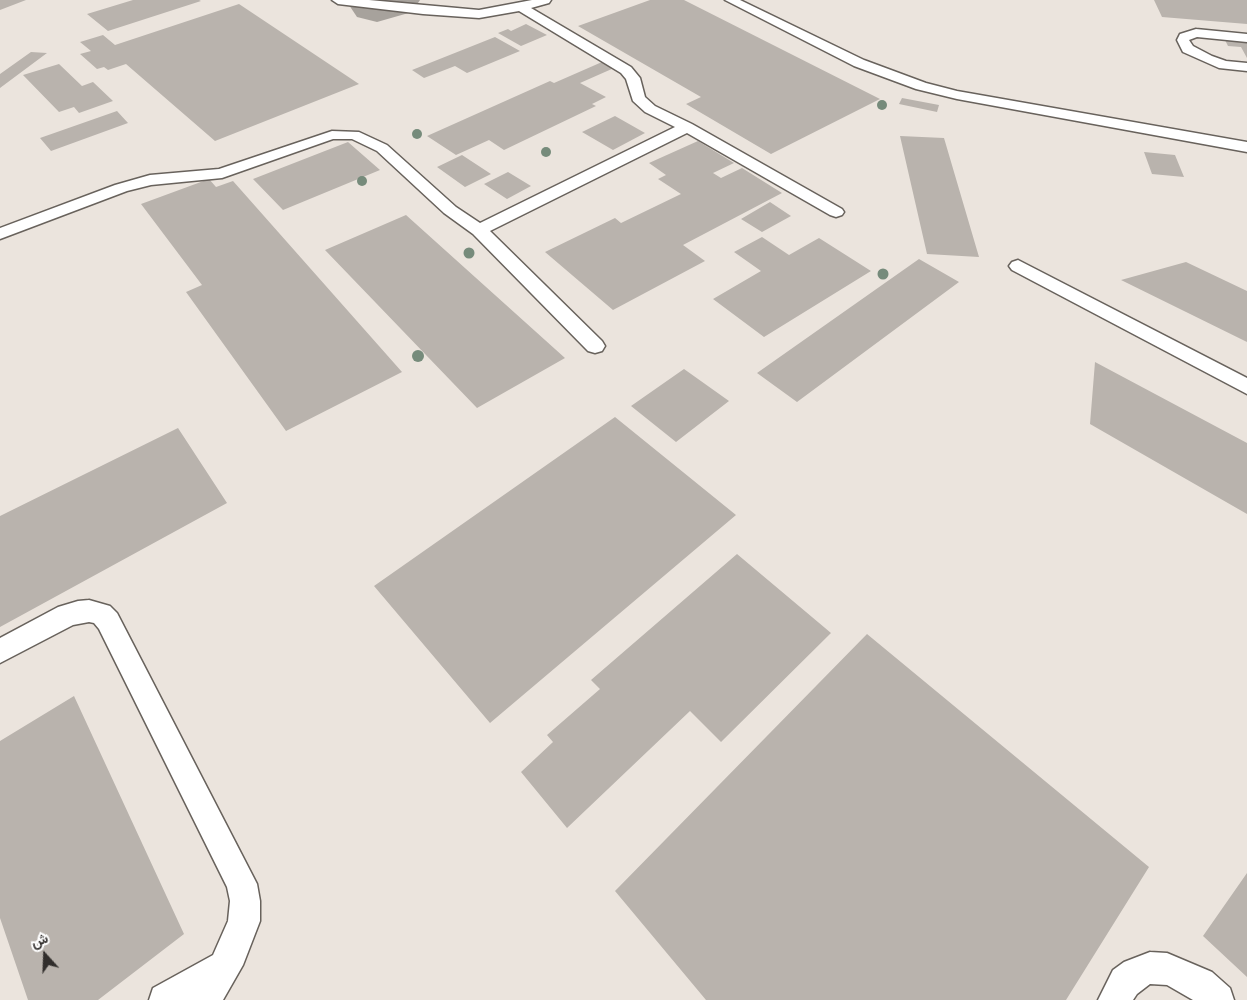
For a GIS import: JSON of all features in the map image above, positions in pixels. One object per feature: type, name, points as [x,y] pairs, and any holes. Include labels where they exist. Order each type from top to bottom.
[{"type":"lane","points":[[338,0],[479,14],[521,7],[545,0]]},
{"type":"lane","points":[[731,0],[859,63],[921,86],[957,95],[1247,147]]},
{"type":"lane","points":[[521,7],[626,70],[634,78],[635,91],[643,104],[836,212]]},
{"type":"lane","points":[[1247,38],[1196,33],[1185,37],[1184,40],[1188,48],[1207,59],[1224,65],[1247,67]]},
{"type":"lane","points":[[479,230],[687,127]]},
{"type":"lane","points":[[0,234],[121,188],[150,180],[222,172],[332,136],[347,134],[360,137],[382,148],[450,210],[479,230],[595,346]]},
{"type":"lane","points":[[1018,266],[1247,388]]},
{"type":"lane","points":[[0,651],[56,621],[78,612],[89,611],[100,614],[108,621],[242,884],[246,901],[244,921],[232,954],[205,1000]]},
{"type":"lane","points":[[165,1000],[223,967]]},
{"type":"lane","points":[[1114,1000],[1125,982],[1135,973],[1150,968],[1167,969],[1183,974],[1200,984],[1218,1000]]},
{"type":"building","points":[[0,0],[26,0],[0,10]]},
{"type":"building","points":[[133,0],[201,1],[108,31],[87,14]]},
{"type":"building","points":[[650,0],[684,0],[880,99],[771,154],[686,104],[701,97],[578,26]]},
{"type":"building","points":[[1154,0],[1247,0],[1247,24],[1162,17]]},
{"type":"building","points":[[239,4],[359,84],[215,141],[126,64],[108,70],[104,67],[97,69],[80,54],[91,51],[80,42],[103,35],[115,45]]},
{"type":"building","points":[[526,24],[547,35],[521,46],[498,33],[508,29],[511,31]]},
{"type":"building","points":[[495,37],[520,51],[467,73],[455,66],[424,78],[412,70]]},
{"type":"building","points":[[1224,38],[1247,40],[1247,58],[1241,47],[1228,46]]},
{"type":"building","points":[[31,52],[47,53],[0,88],[0,74]]},
{"type":"building","points":[[602,62],[614,68],[580,83],[606,97],[592,104],[596,106],[504,150],[489,140],[456,155],[427,136],[550,81],[554,83]]},
{"type":"building","points":[[59,64],[82,86],[93,82],[113,101],[79,113],[74,107],[59,112],[23,75]]},
{"type":"building","points":[[902,98],[939,105],[937,112],[899,104]]},
{"type":"building","points":[[117,111],[128,123],[51,151],[40,138]]},
{"type":"building","points":[[615,116],[645,133],[613,150],[582,132]]},
{"type":"building","points":[[900,136],[944,138],[979,257],[927,254]]},
{"type":"building","points":[[698,141],[734,163],[713,173],[721,178],[742,168],[782,193],[683,245],[705,261],[613,310],[545,252],[615,218],[621,223],[681,194],[658,179],[666,175],[649,163]]},
{"type":"building","points":[[348,142],[380,170],[283,210],[253,179]]},
{"type":"building","points":[[1144,152],[1175,155],[1184,177],[1152,174]]},
{"type":"building","points":[[462,155],[491,174],[465,187],[437,167]]},
{"type":"building","points":[[508,172],[531,186],[507,199],[484,184]]},
{"type":"building","points":[[209,179],[216,187],[233,181],[402,372],[286,431],[186,292],[202,285],[141,204]]},
{"type":"building","points":[[770,202],[791,216],[762,232],[741,219]]},
{"type":"building","points":[[406,215],[565,358],[477,408],[325,250]]},
{"type":"building","points":[[762,237],[789,255],[819,238],[871,271],[764,337],[713,299],[761,271],[734,252]]},
{"type":"building","points":[[919,259],[959,282],[797,402],[757,373]]},
{"type":"building","points":[[1186,262],[1247,291],[1247,342],[1121,280]]},
{"type":"building","points":[[1095,362],[1247,443],[1247,514],[1090,424]]},
{"type":"building","points":[[684,369],[729,401],[676,442],[631,406]]},
{"type":"building","points":[[615,417],[736,515],[490,723],[374,586]]},
{"type":"building","points":[[178,428],[227,503],[0,627],[0,516]]},
{"type":"building","points":[[737,554],[831,633],[721,742],[690,711],[567,828],[521,772],[553,742],[547,735],[600,689],[591,680]]},
{"type":"building","points":[[867,634],[1149,867],[1066,1000],[706,1000],[615,891]]},
{"type":"building","points":[[74,696],[184,934],[98,1000],[28,1000],[0,918],[0,741]]},
{"type":"building","points":[[1247,873],[1247,977],[1203,936]]},
{"type":"taxiway","points":[[377,5],[392,0]]}]
